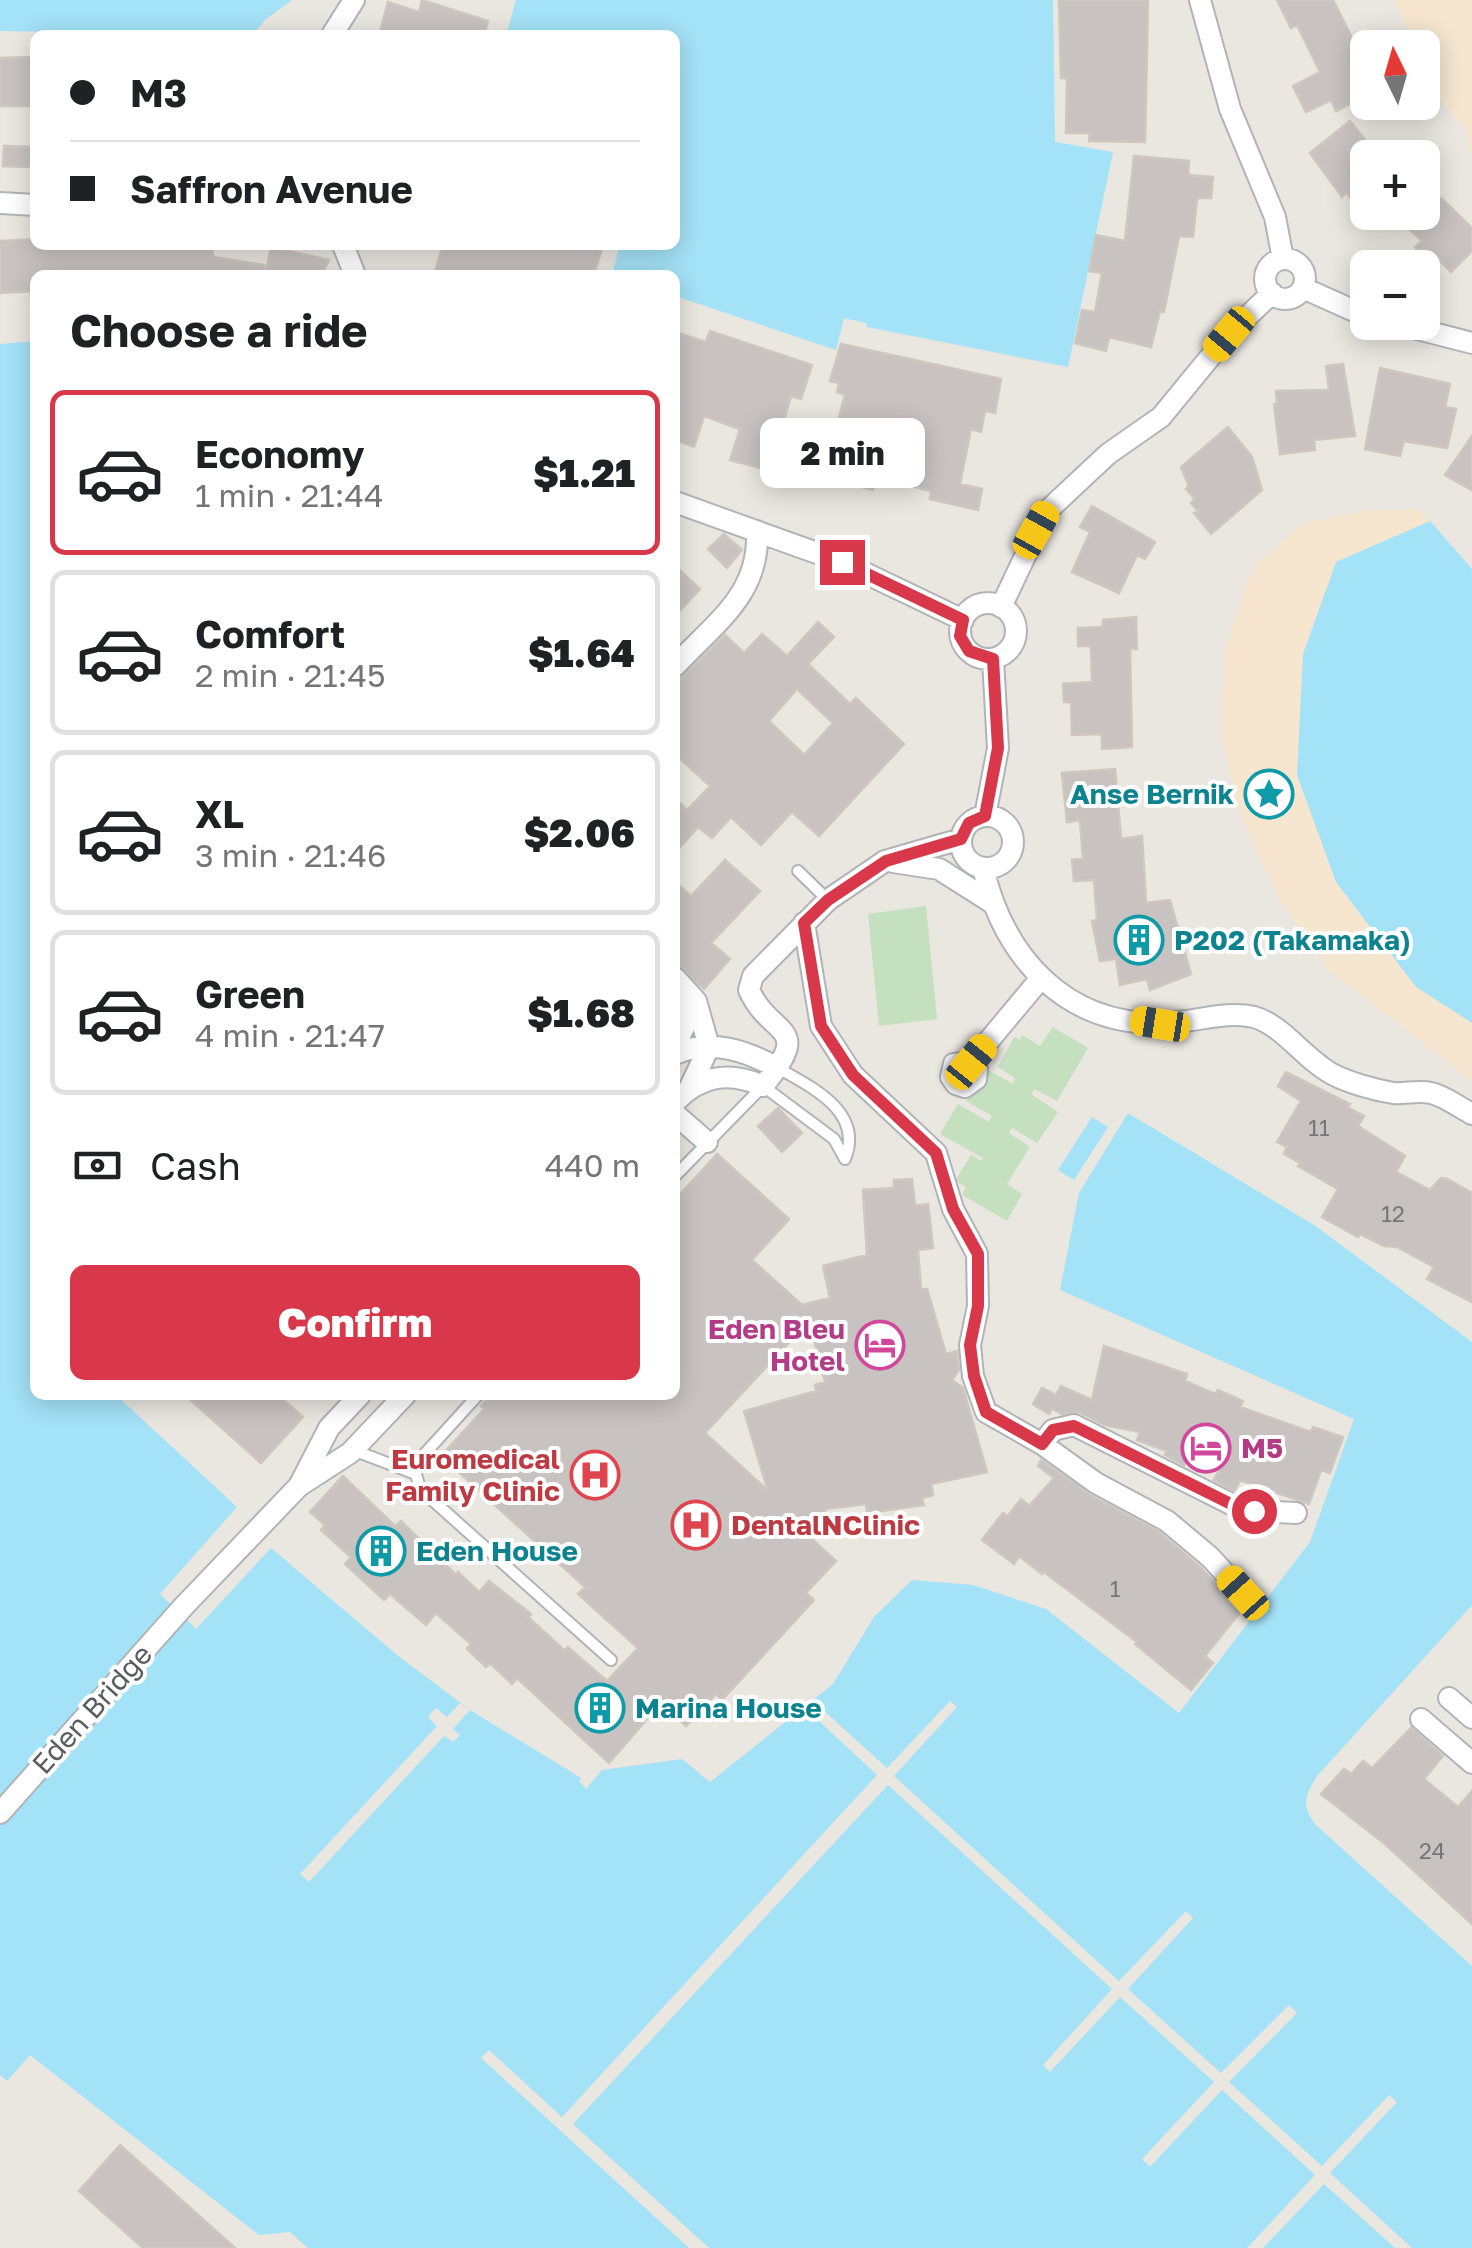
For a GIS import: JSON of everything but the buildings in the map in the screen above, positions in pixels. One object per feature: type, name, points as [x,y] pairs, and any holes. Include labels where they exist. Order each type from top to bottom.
[{"type":"street","points":[[335,30],[354,0]]},
{"type":"street","points":[[1200,0],[1230,109],[1275,217],[1282,259]]},
{"type":"street","points":[[0,204],[30,204]]},
{"type":"street","points":[[1282,259],[1300,265],[1306,276],[1303,288],[1288,298],[1272,293],[1266,276],[1271,264],[1282,259]]},
{"type":"street","points":[[1303,288],[1350,309]]},
{"type":"street","points":[[1001,607],[1046,512],[1108,454],[1161,417],[1229,334],[1272,293]]},
{"type":"street","points":[[1440,335],[1472,343]]},
{"type":"street","points":[[680,504],[842,562],[963,620]]},
{"type":"street","points":[[680,661],[750,584],[758,558],[757,530]]},
{"type":"street","points":[[976,607],[1001,607],[1014,622],[1015,641],[1010,649],[993,659],[969,651],[960,636],[963,620],[976,607]]},
{"type":"street","points":[[985,816],[998,748],[993,659]]},
{"type":"street","points":[[983,868],[1007,859],[1014,842],[1002,820],[985,816],[969,823],[961,839],[964,854],[983,868],[991,902],[1015,947],[1060,997],[1098,1013],[1160,1024],[1252,1016],[1273,1025],[1296,1049],[1336,1076],[1392,1093],[1432,1093],[1472,1114]]},
{"type":"street","points":[[682,1095],[726,1076],[763,1086],[787,1052],[786,1036],[754,1002],[749,990],[753,976],[828,900],[886,861],[961,839]]},
{"type":"street","points":[[886,861],[939,869],[991,902]]},
{"type":"street","points":[[804,923],[821,1026],[853,1075],[936,1153],[953,1209],[978,1254],[978,1306],[970,1345],[974,1376],[986,1412],[1042,1444],[1096,1483],[1167,1522],[1210,1556],[1243,1593]]},
{"type":"street","points":[[971,1062],[1041,978]]},
{"type":"street","points":[[680,983],[696,1001],[708,1047],[682,1095]]},
{"type":"street","points":[[680,1006],[686,1022],[680,1035]]},
{"type":"street","points":[[680,1053],[708,1047],[748,1052],[778,1068]]},
{"type":"street","points":[[680,1118],[707,1142]]},
{"type":"street","points":[[299,1486],[329,1428],[355,1400]]},
{"type":"street","points":[[299,1486],[353,1450],[399,1400]]},
{"type":"street","points":[[1042,1444],[1053,1430],[1074,1426],[1233,1505],[1254,1511],[1296,1513]]},
{"type":"street","name":"Eden Bridge","points":[[0,1812],[184,1606],[299,1486]]},
{"type":"street","points":[[1449,1698],[1472,1718]]},
{"type":"street","points":[[1421,1719],[1472,1764]]},
{"type":"lane","points":[[798,871],[828,900]]},
{"type":"lane","points":[[680,1171],[763,1086],[834,1140],[845,1159],[851,1138],[841,1112],[810,1086],[778,1068]]},
{"type":"lane","points":[[473,1400],[419,1460],[416,1474],[420,1490],[612,1660]]},
{"type":"lane","points":[[353,1450],[416,1474]]},
{"type":"green space","points":[[926,906],[937,1019],[879,1026],[868,914]]},
{"type":"green space","points":[[1053,1027],[1088,1048],[1057,1101],[1035,1089],[1031,1094],[1058,1112],[1037,1143],[1012,1128],[1009,1133],[1030,1147],[1007,1184],[1022,1194],[1007,1221],[962,1195],[966,1187],[955,1181],[971,1155],[981,1161],[983,1158],[940,1134],[958,1104],[989,1122],[992,1116],[966,1101],[986,1069],[1013,1084],[1015,1078],[998,1067],[1014,1037],[1020,1040],[1022,1035],[1040,1046]]},
{"type":"sand","points":[[1394,0],[1472,0],[1472,160],[1466,130],[1440,97],[1440,30],[1407,30]]},
{"type":"sand","name":"Anse Bernik","points":[[1417,509],[1430,521],[1336,562],[1297,775],[1336,882],[1416,987],[1472,1023],[1472,1081],[1331,972],[1280,901],[1239,813],[1220,730],[1226,646],[1246,584],[1258,563],[1302,524],[1369,510]]},
{"type":"water","points":[[0,0],[292,0],[257,30],[0,31]]},
{"type":"water","points":[[516,0],[1053,0],[1055,142],[1113,152],[1068,367],[867,327],[866,323],[844,318],[836,350],[680,298],[680,270],[613,270],[619,250],[680,250],[680,30],[507,30]]},
{"type":"water","points":[[30,341],[30,1400],[121,1400],[237,1507],[160,1594],[196,1629],[271,1548],[397,1655],[470,1710],[581,1778],[579,1781],[586,1789],[602,1770],[682,1759],[710,1782],[833,1684],[874,1617],[912,1580],[973,1585],[1046,1609],[1179,1713],[1310,1542],[1354,1419],[1060,1290],[1079,1193],[1128,1113],[1314,1225],[1472,1342],[1472,1605],[1318,1775],[1306,1807],[1317,1826],[1472,1966],[1472,2248],[308,2248],[290,2232],[259,2235],[30,2055],[7,2081],[0,2075],[0,344]]},
{"type":"water","points":[[1430,521],[1472,569],[1472,1023],[1416,987],[1336,882],[1297,775],[1303,654],[1336,562]]},
{"type":"water","points":[[1092,1117],[1108,1127],[1074,1180],[1058,1170]]},
{"type":"pier","points":[[812,1700],[887,1768],[950,1701],[957,1707],[894,1776],[1119,1981],[1186,1911],[1193,1918],[1128,1989],[1221,2073],[1289,2005],[1297,2013],[1229,2082],[1322,2166],[1389,2095],[1397,2102],[1330,2173],[1412,2248],[1395,2248],[1324,2184],[1263,2248],[1247,2248],[1315,2175],[1222,2090],[1150,2167],[1142,2159],[1214,2082],[1120,1997],[1050,2072],[1043,2065],[1112,1989],[888,1785],[573,2124],[709,2248],[689,2248],[481,2058],[489,2050],[562,2117],[877,1775],[805,1708]]},
{"type":"pier","points":[[460,1703],[470,1710],[453,1729],[460,1735],[453,1742],[444,1736],[309,1882],[300,1874],[437,1726],[428,1717],[436,1708],[447,1717]]},
{"type":"place","name":"Anse Bernik","points":[[1269,794]]},
{"type":"place","name":"P202 (Takamaka)","points":[[1139,940]]},
{"type":"place","name":"Eden Bleu Hotel","points":[[880,1345]]},
{"type":"place","name":"M5","points":[[1206,1448]]},
{"type":"place","name":"Euromedical Family Clinic","points":[[595,1475]]},
{"type":"place","name":"DentalNClinic","points":[[696,1525]]},
{"type":"place","name":"Eden House","points":[[381,1551]]},
{"type":"place","name":"Marina House","points":[[600,1708]]},
{"type":"route","points":[[842,562],[963,620],[960,636],[969,651],[993,659],[998,748],[985,816],[969,823],[961,839],[886,861],[828,900],[804,923],[821,1026],[853,1075],[936,1153],[953,1209],[978,1254],[978,1306],[970,1345],[974,1376],[986,1412],[1042,1444],[1053,1430],[1074,1426],[1233,1505],[1254,1511]]}]
